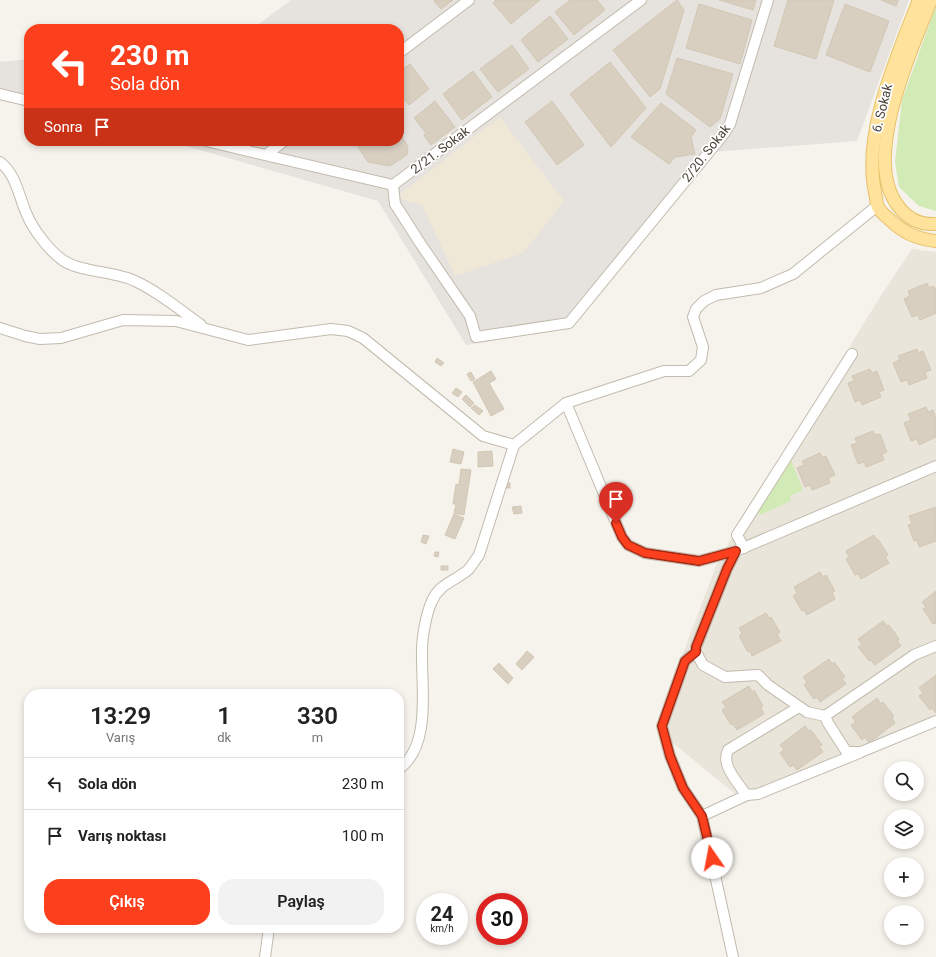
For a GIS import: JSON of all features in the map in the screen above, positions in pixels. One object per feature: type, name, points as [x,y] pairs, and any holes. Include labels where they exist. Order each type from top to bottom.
[{"type":"main road","name":"6. Sokak","points":[[877,206],[874,186],[873,155],[880,112],[892,69],[918,0]]},
{"type":"main road","name":"6. Sokak","points":[[930,0],[891,110],[886,146],[886,171],[889,189],[895,203],[907,216],[922,224],[936,224]]},
{"type":"main road","points":[[877,206],[886,217],[903,232],[914,237],[936,241]]},
{"type":"street","points":[[404,49],[468,0]]},
{"type":"street","name":"2/21. Sokak","points":[[393,185],[641,0]]},
{"type":"street","name":"2/20. Sokak","points":[[393,185],[395,204],[470,316],[476,337],[569,323],[601,282],[723,135],[730,124],[768,0]]},
{"type":"street","points":[[0,94],[24,99]]},
{"type":"street","points":[[227,146],[393,185]]},
{"type":"street","points":[[266,155],[278,146]]},
{"type":"street","points":[[0,162],[4,165],[15,181],[18,193],[28,217],[45,243],[61,259],[74,266],[135,280],[162,296],[207,329]]},
{"type":"street","points":[[404,766],[413,753],[419,737],[423,718],[422,650],[428,611],[432,599],[439,588],[469,569],[479,555],[514,444],[566,403],[664,371],[689,370],[701,360],[703,347],[693,317],[696,309],[704,301],[716,295],[761,288],[792,274],[877,206]]},
{"type":"street","points":[[0,328],[40,339],[61,338],[123,320],[176,321],[248,340],[331,329],[348,331],[363,338],[483,436],[514,444]]},
{"type":"street","points":[[852,354],[737,534],[740,550],[723,578],[696,647],[696,652],[703,665],[725,678],[758,675],[768,685],[807,712],[825,716],[914,655],[936,646]]},
{"type":"street","points":[[566,403],[622,537],[628,545],[645,553],[699,561],[740,550],[936,466]]},
{"type":"street","points":[[696,652],[685,661],[662,726],[670,756],[683,788],[702,816],[733,957]]},
{"type":"street","points":[[747,795],[727,766],[726,754],[728,750],[799,707]]},
{"type":"street","points":[[825,716],[846,751],[861,752]]},
{"type":"street","points":[[702,816],[747,795],[758,794],[936,721]]},
{"type":"street","points":[[265,957],[268,933]]},
{"type":"shaded area","points":[[291,0],[909,0],[857,141],[711,152],[569,328],[466,345],[378,201],[186,146],[404,146],[404,24],[259,24]]},
{"type":"shaded area","points":[[24,60],[24,104],[0,98],[0,62]]},
{"type":"shaded area","points":[[500,117],[564,201],[523,253],[455,276],[423,206],[401,199],[400,194]]},
{"type":"shaded area","points":[[912,249],[936,252],[936,725],[745,802],[657,730],[674,677],[716,566],[733,535],[882,294]]},
{"type":"green space","points":[[936,6],[936,211],[919,206],[899,187],[895,162],[902,100]]},
{"type":"green space","points":[[791,460],[803,490],[790,496],[791,501],[760,515],[758,511]]},
{"type":"building","points":[[453,0],[441,9],[434,1]]},
{"type":"building","points":[[496,0],[540,0],[511,24],[493,3]]},
{"type":"building","points":[[570,0],[597,0],[605,10],[574,35],[555,12]]},
{"type":"building","points":[[677,0],[684,10],[660,89],[650,97],[613,50]]},
{"type":"building","points":[[719,0],[756,0],[753,10]]},
{"type":"building","points":[[788,0],[834,0],[816,59],[774,46]]},
{"type":"building","points":[[881,0],[898,0],[896,6]]},
{"type":"building","points":[[699,4],[752,20],[740,64],[686,48]]},
{"type":"building","points":[[845,4],[889,21],[870,72],[826,55]]},
{"type":"building","points":[[550,16],[568,39],[538,62],[521,40]]},
{"type":"building","points":[[512,45],[529,69],[498,92],[480,69]]},
{"type":"building","points":[[677,58],[733,74],[720,119],[710,127],[666,94]]},
{"type":"building","points":[[610,62],[646,108],[611,147],[570,94]]},
{"type":"building","points":[[410,64],[429,89],[409,105],[404,98],[404,68]]},
{"type":"building","points":[[473,71],[492,97],[462,120],[443,94]]},
{"type":"building","points":[[435,101],[455,127],[431,145],[424,135],[426,133],[414,118]]},
{"type":"building","points":[[552,101],[584,145],[557,165],[525,122]]},
{"type":"building","points":[[661,103],[696,130],[691,137],[695,154],[675,157],[669,164],[631,137]]},
{"type":"building","points":[[404,140],[408,146],[407,155],[390,166],[368,162],[357,146],[404,146]]},
{"type":"building","points":[[927,283],[929,288],[934,286],[936,291],[936,313],[920,320],[918,315],[912,317],[904,299],[910,296],[908,291]]},
{"type":"building","points":[[917,349],[918,353],[923,351],[931,370],[925,372],[927,378],[909,385],[907,380],[901,382],[893,363],[900,360],[898,356]]},
{"type":"building","points":[[437,358],[444,363],[441,366],[435,362]]},
{"type":"building","points":[[870,369],[872,373],[877,371],[884,390],[879,392],[881,397],[862,405],[860,400],[855,402],[848,383],[854,381],[852,376]]},
{"type":"building","points":[[491,371],[496,379],[489,383],[504,409],[491,416],[473,382]]},
{"type":"building","points":[[471,372],[475,379],[471,381],[467,374]]},
{"type":"building","points":[[456,388],[462,392],[458,397],[452,393]]},
{"type":"building","points":[[466,395],[474,403],[470,407],[462,399]]},
{"type":"building","points":[[475,405],[483,411],[479,415],[471,408]]},
{"type":"building","points":[[926,407],[928,412],[933,410],[936,418],[936,437],[919,445],[917,439],[911,441],[904,423],[911,420],[908,414]]},
{"type":"building","points":[[873,431],[875,435],[880,434],[887,452],[882,454],[884,460],[866,467],[864,462],[858,464],[851,445],[857,443],[855,438]]},
{"type":"building","points":[[453,449],[464,452],[461,464],[450,462]]},
{"type":"building","points":[[492,451],[493,466],[478,467],[478,452]]},
{"type":"building","points":[[820,453],[822,457],[826,456],[835,475],[828,478],[830,483],[812,490],[810,485],[805,487],[797,468],[804,465],[802,461]]},
{"type":"building","points":[[461,469],[471,470],[464,515],[454,513],[456,504],[453,504],[456,484],[459,485]]},
{"type":"building","points":[[504,483],[510,483],[510,488],[504,488]]},
{"type":"building","points":[[521,506],[522,513],[514,514],[512,507]]},
{"type":"building","points":[[936,507],[936,541],[919,547],[917,540],[914,541],[908,525],[912,524],[909,516]]},
{"type":"building","points":[[454,514],[464,518],[455,539],[445,535]]},
{"type":"building","points":[[423,535],[429,536],[426,544],[421,542]]},
{"type":"building","points":[[874,535],[888,555],[885,557],[889,563],[861,579],[858,574],[855,575],[846,559],[849,557],[846,551]]},
{"type":"building","points":[[435,552],[439,552],[438,557],[434,556]]},
{"type":"building","points":[[441,566],[448,566],[448,570],[441,570]]},
{"type":"building","points":[[820,572],[823,577],[826,575],[835,591],[832,592],[835,599],[807,615],[804,610],[802,611],[793,596],[797,593],[794,587]]},
{"type":"building","points":[[936,591],[936,623],[933,624],[923,609],[926,607],[922,602]]},
{"type":"building","points":[[766,613],[769,618],[771,617],[780,632],[777,634],[781,641],[752,656],[739,636],[742,634],[739,628]]},
{"type":"building","points":[[883,621],[887,626],[889,625],[899,639],[897,640],[901,646],[875,665],[871,660],[869,661],[858,647],[862,645],[858,639]]},
{"type":"building","points":[[527,651],[534,657],[522,670],[516,664]]},
{"type":"building","points":[[829,659],[832,664],[834,662],[845,677],[842,679],[846,684],[820,702],[817,697],[814,699],[804,685],[807,682],[803,677]]},
{"type":"building","points":[[499,663],[513,678],[508,684],[493,669]]},
{"type":"building","points":[[936,675],[936,713],[932,708],[930,710],[919,696],[923,693],[919,688]]},
{"type":"building","points":[[749,686],[752,692],[754,690],[763,706],[761,708],[764,714],[737,730],[733,724],[731,725],[722,710],[726,707],[722,702]]},
{"type":"building","points":[[877,698],[881,704],[883,702],[894,716],[892,718],[895,723],[869,743],[865,737],[862,740],[851,725],[856,722],[852,717]]},
{"type":"building","points":[[805,726],[809,731],[811,730],[822,745],[819,746],[823,752],[797,770],[793,765],[790,767],[780,753],[784,750],[780,745]]},
{"type":"route","points":[[616,523],[622,537],[628,545],[645,553],[699,561],[736,551],[723,578],[696,647],[696,652],[685,661],[662,726],[670,756],[683,788],[702,816],[712,858]]}]
